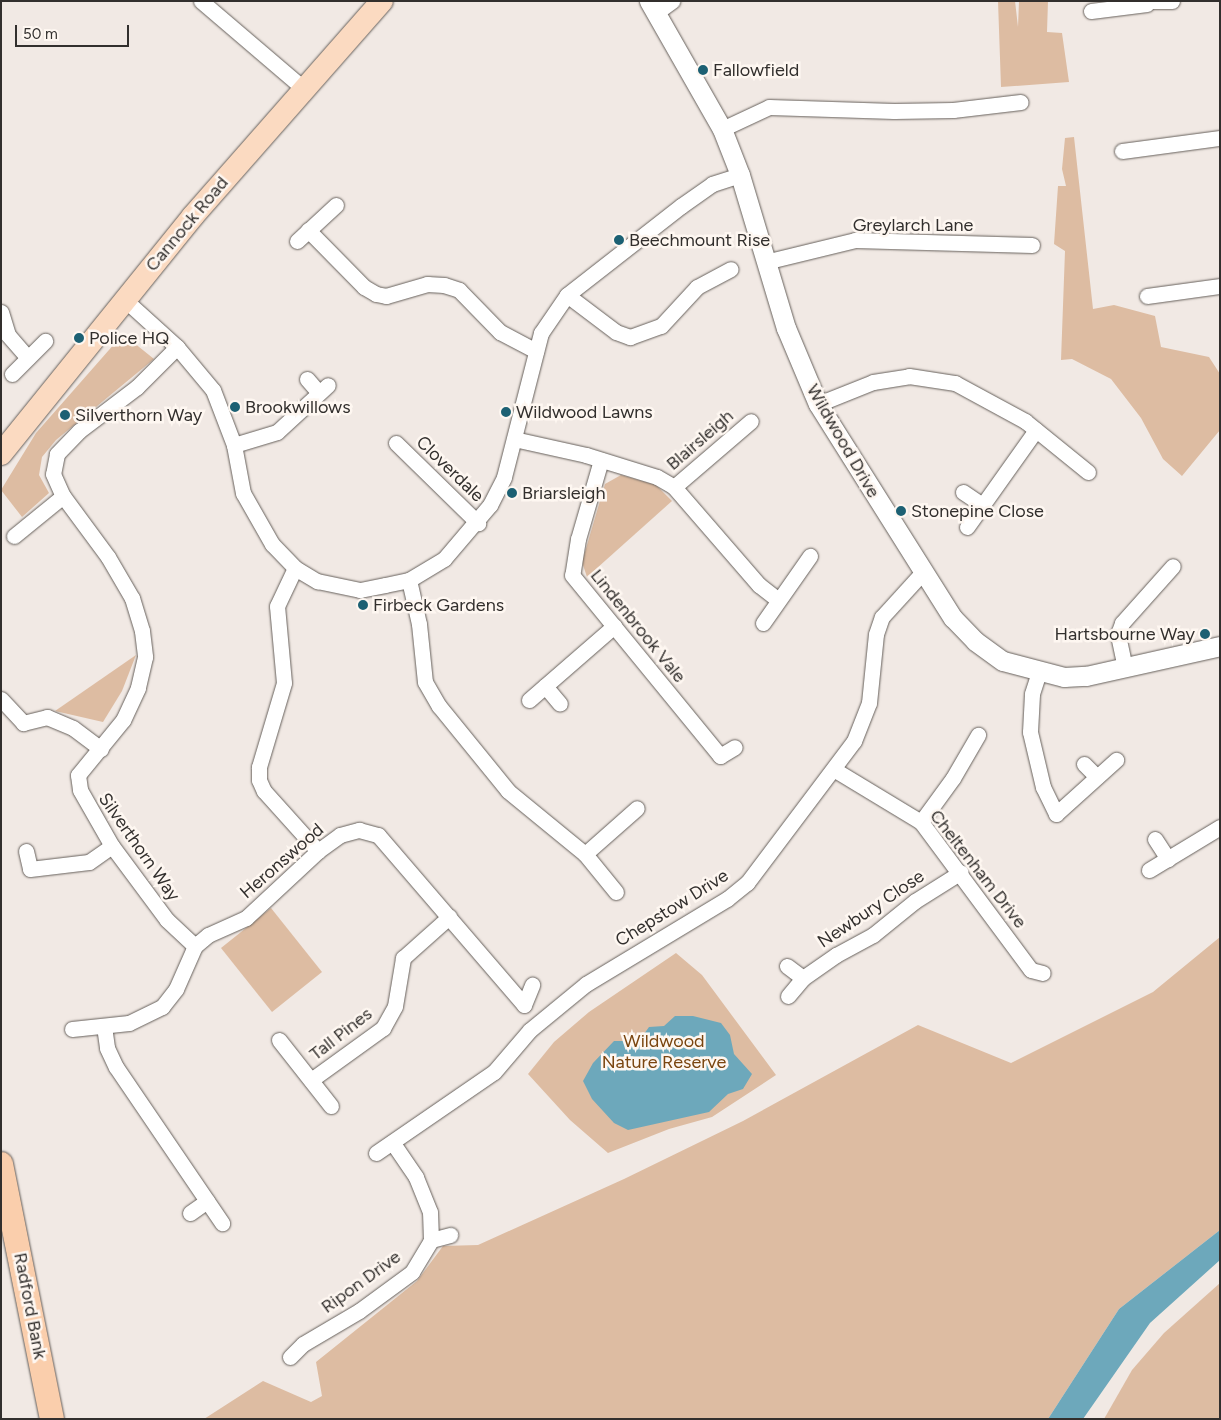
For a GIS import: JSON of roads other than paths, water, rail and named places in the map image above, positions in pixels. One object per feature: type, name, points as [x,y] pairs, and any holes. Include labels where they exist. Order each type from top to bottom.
[{"type":"highway","name":"Radford Bank","points":[[1,1164],[52,1419]]},
{"type":"main road","name":"Cannock Road","points":[[1,454],[124,300],[304,89],[382,1]]},
{"type":"street","points":[[201,1],[304,89]]},
{"type":"street","points":[[1091,11],[1147,2],[1172,1]]},
{"type":"street","name":"Wildwood Drive","points":[[659,5],[722,129],[740,175],[794,352],[818,404],[952,618],[975,641],[1003,662],[1039,672],[1086,676],[1219,649]]},
{"type":"street","points":[[722,129],[769,107],[894,111],[953,110],[1005,98],[1021,102]]},
{"type":"street","points":[[1122,151],[1220,138]]},
{"type":"street","points":[[124,300],[177,347],[213,390],[234,445],[243,493],[272,544],[295,568],[317,581],[338,588],[360,590],[409,580],[444,559],[478,523],[504,477],[541,333],[567,295],[712,184],[740,175]]},
{"type":"street","points":[[297,241],[336,205]]},
{"type":"street","points":[[308,230],[364,287],[376,294],[386,296],[427,284],[444,285],[458,290],[500,332],[536,351]]},
{"type":"street","name":"Greylarch Lane","points":[[765,262],[855,240],[1032,245]]},
{"type":"street","points":[[567,295],[616,332],[630,337],[661,326],[697,287],[731,269]]},
{"type":"street","points":[[1154,291],[1220,286]]},
{"type":"street","points":[[1,312],[8,335],[28,358]]},
{"type":"street","points":[[12,374],[44,341]]},
{"type":"street","name":"Silverthorn Way","points":[[177,347],[137,387],[78,431],[57,454],[53,474],[63,496],[108,557],[132,598],[142,631],[145,657],[138,688],[123,720],[78,775],[80,790],[112,846],[167,920],[195,946]]},
{"type":"street","points":[[818,404],[873,382],[909,376],[955,384],[1036,430],[1088,472]]},
{"type":"street","points":[[234,445],[277,432],[324,389],[307,379]]},
{"type":"street","name":"Blairsleigh","points":[[674,487],[750,421]]},
{"type":"street","points":[[967,527],[1036,430]]},
{"type":"street","points":[[514,438],[601,460],[657,477],[674,487],[759,585],[778,600]]},
{"type":"street","name":"Cloverdale","points":[[396,443],[478,523]]},
{"type":"street","name":"Lindenbrook Vale","points":[[601,460],[578,539],[572,575],[720,756],[735,747]]},
{"type":"street","points":[[964,492],[982,505]]},
{"type":"street","points":[[14,536],[63,496]]},
{"type":"street","points":[[763,623],[810,556]]},
{"type":"street","points":[[1126,668],[1118,634],[1122,623],[1173,566]]},
{"type":"street","points":[[295,568],[278,606],[284,683],[260,767],[259,780],[264,791],[318,851]]},
{"type":"street","name":"Chepstow Drive","points":[[376,1154],[494,1072],[530,1030],[586,984],[727,899],[747,883],[835,770],[854,741],[869,703],[876,634],[882,616],[923,572]]},
{"type":"street","points":[[409,580],[419,624],[425,682],[439,706],[508,791],[585,854],[616,892]]},
{"type":"street","points":[[529,700],[614,626]]},
{"type":"street","points":[[1039,672],[1032,694],[1030,732],[1042,787],[1056,814],[1116,760]]},
{"type":"street","points":[[545,686],[560,704]]},
{"type":"street","points":[[1,699],[23,723],[47,717],[73,728],[101,749]]},
{"type":"street","points":[[921,822],[953,778],[978,735]]},
{"type":"street","points":[[1084,764],[1097,777]]},
{"type":"street","name":"Cheltenham Drive","points":[[835,770],[921,822],[961,872],[1032,974]]},
{"type":"street","points":[[585,854],[637,808]]},
{"type":"street","points":[[1149,870],[1220,827]]},
{"type":"street","name":"Heronswood","points":[[195,946],[208,935],[246,918],[318,851],[340,835],[359,830],[378,835],[524,1005],[532,985]]},
{"type":"street","points":[[1155,839],[1168,858]]},
{"type":"street","points":[[26,851],[30,870],[89,862],[112,846]]},
{"type":"street","name":"Newbury Close","points":[[788,996],[803,978],[872,935],[915,901],[961,872]]},
{"type":"street","name":"Tall Pines","points":[[311,1080],[383,1028],[395,1006],[403,958],[449,917]]},
{"type":"street","points":[[72,1029],[137,1021],[162,1007],[176,990],[195,946]]},
{"type":"street","points":[[787,966],[803,978]]},
{"type":"street","points":[[104,1026],[108,1048],[116,1067],[222,1223]]},
{"type":"street","name":"Tall Pines","points":[[279,1040],[331,1106]]},
{"type":"street","points":[[392,1142],[416,1177],[430,1212],[431,1240],[450,1235]]},
{"type":"street","points":[[190,1213],[207,1201]]},
{"type":"street","name":"Ripon Drive","points":[[290,1357],[301,1341],[359,1311],[412,1272],[431,1240]]},
{"type":"water","points":[[675,1016],[693,1016],[721,1023],[730,1035],[734,1054],[752,1074],[743,1089],[728,1094],[709,1112],[628,1130],[614,1123],[592,1099],[583,1081],[593,1063],[614,1041],[639,1041],[649,1027],[664,1026]]},
{"type":"water","points":[[1220,1230],[1220,1260],[1150,1323],[1083,1419],[1048,1419],[1119,1309]]},
{"type":"place","name":"Fallowfield","points":[[703,70]]},
{"type":"place","name":"Beechmount Rise","points":[[619,240]]},
{"type":"place","name":"Police HQ","points":[[79,338]]},
{"type":"place","name":"Brookwillows","points":[[235,407]]},
{"type":"place","name":"Wildwood Lawns","points":[[506,412]]},
{"type":"place","name":"Silverthorn Way","points":[[65,415]]},
{"type":"place","name":"Briarsleigh","points":[[512,493]]},
{"type":"place","name":"Stonepine Close","points":[[901,511]]},
{"type":"place","name":"Firbeck Gardens","points":[[363,605]]},
{"type":"place","name":"Hartsbourne Way","points":[[1205,634]]},
{"type":"park label","name":"Wildwood Nature Reserve","points":[[664,1052]]}]
